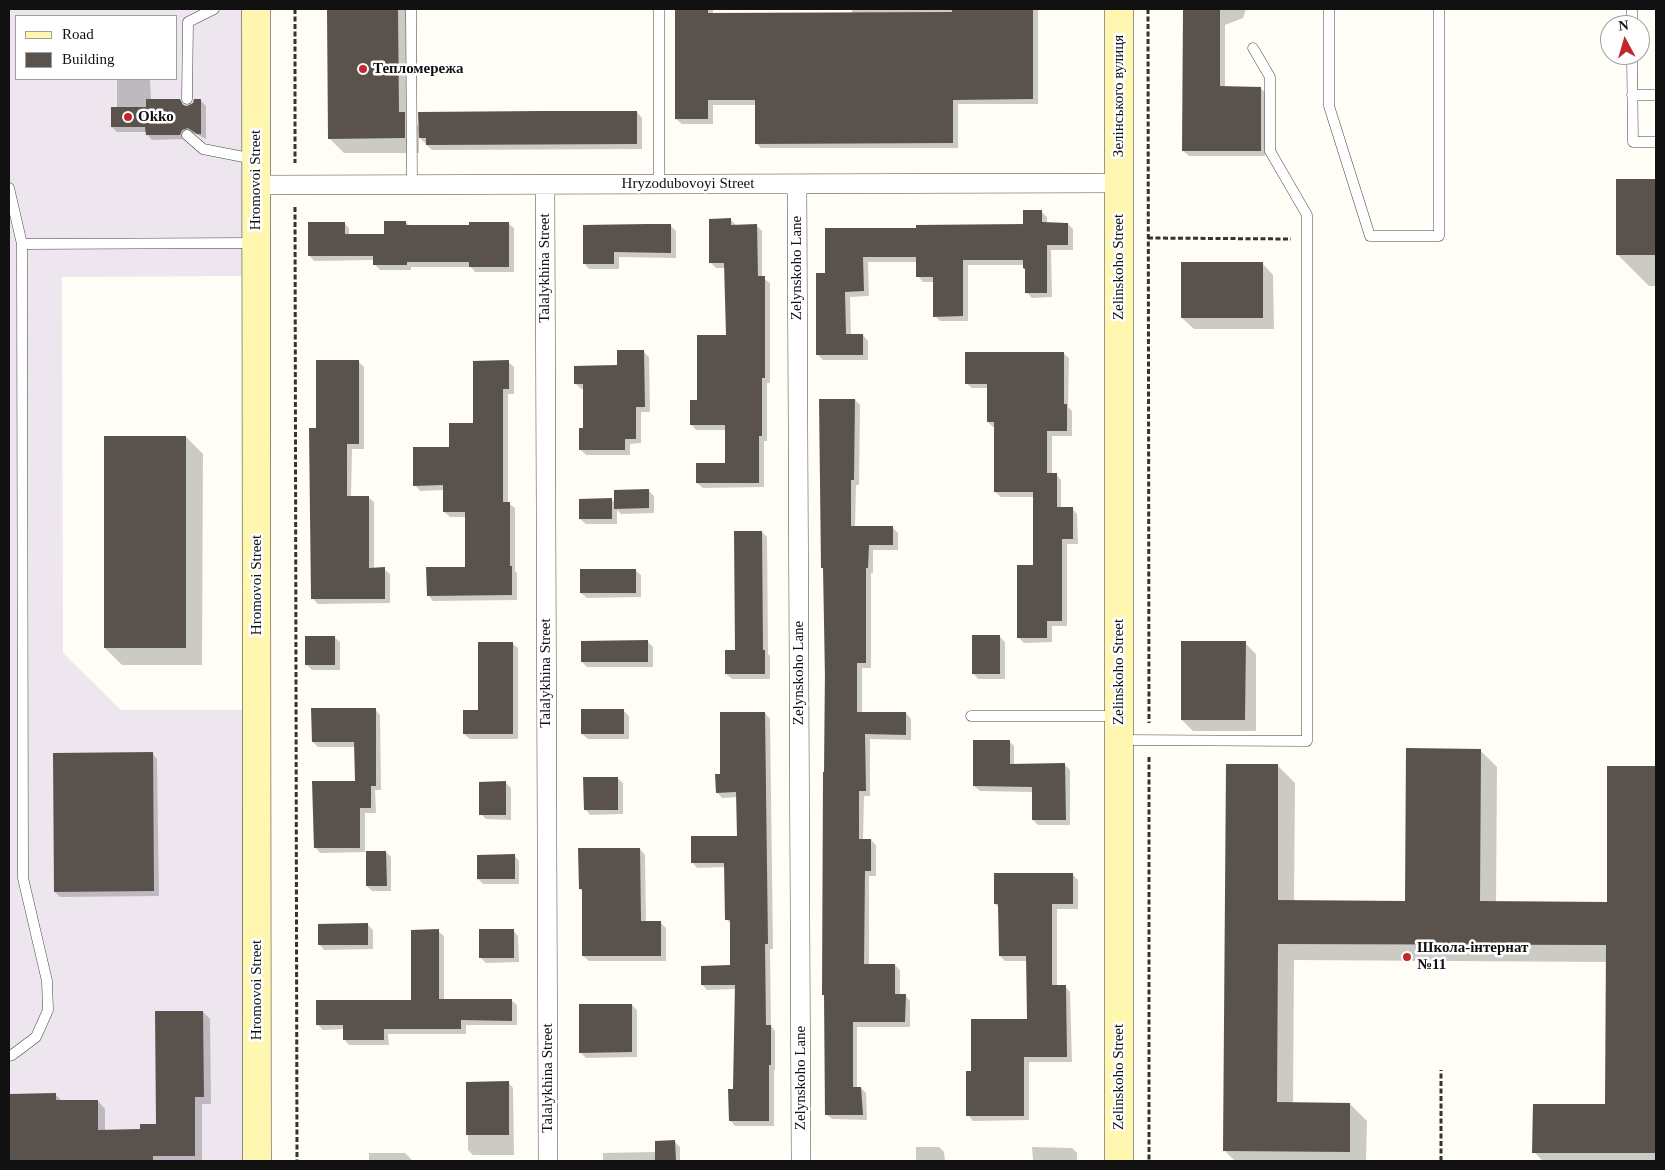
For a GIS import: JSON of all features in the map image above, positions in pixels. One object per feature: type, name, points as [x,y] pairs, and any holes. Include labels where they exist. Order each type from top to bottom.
[{"type":"street","name":"Hromovoi Street","points":[[256,9],[257,1161]]},
{"type":"street","name":"Зелінського вулиця","points":[[1119,9],[1119,184]]},
{"type":"street","name":"Hryzodubovoyi Street","points":[[256,172],[295,185],[1119,184]]},
{"type":"street","name":"Zelynskoho Lane","points":[[796,184],[802,1161]]},
{"type":"street","name":"Zelinskoho Street","points":[[1119,184],[1119,1161]]},
{"type":"street","name":"Talalykhina Street","points":[[544,185],[548,1161]]},
{"type":"lane","points":[[187,99],[188,22],[214,9]]},
{"type":"lane","points":[[411,9],[412,185]]},
{"type":"lane","points":[[658,9],[659,184]]},
{"type":"lane","points":[[1329,9],[1329,106],[1370,236],[1440,236],[1439,9]]},
{"type":"lane","points":[[971,716],[1119,728],[1149,740],[1307,741],[1306,215],[1270,151],[1270,77],[1254,48]]},
{"type":"lane","points":[[1632,65],[1633,142],[1656,142]]},
{"type":"lane","points":[[1632,95],[1656,95]]},
{"type":"lane","points":[[186,135],[203,149],[256,172]]},
{"type":"lane","points":[[9,188],[22,244],[23,878],[47,981],[48,1010],[36,1037],[9,1056]]},
{"type":"lane","points":[[22,244],[256,242]]},
{"type":"path","points":[[295,9],[296,1161]]},
{"type":"path","points":[[1148,9],[1149,1161]]},
{"type":"path","points":[[1148,239],[1306,239]]},
{"type":"path","points":[[1441,1070],[1441,1161]]},
{"type":"shaded area","points":[[9,9],[244,9],[243,276],[62,277],[63,653],[121,710],[243,710],[244,1161],[9,1161]]},
{"type":"building","points":[[327,9],[398,9],[399,112],[405,112],[405,138],[328,139]]},
{"type":"building","points":[[675,9],[708,9],[708,13],[952,12],[952,9],[1033,9],[1033,99],[953,100],[953,143],[755,144],[755,100],[708,100],[708,119],[675,119]]},
{"type":"building","points":[[1183,9],[1220,9],[1220,86],[1261,87],[1261,151],[1182,151]]},
{"type":"building","points":[[146,99],[180,99],[183,105],[187,106],[193,103],[194,99],[201,99],[201,134],[197,134],[188,128],[182,130],[180,135],[146,135],[145,127],[111,127],[111,107],[146,107]]},
{"type":"building","points":[[637,111],[637,144],[426,145],[426,138],[419,138],[418,112]]},
{"type":"building","points":[[1616,179],[1656,179],[1656,255],[1616,255]]},
{"type":"building","points":[[1023,210],[1042,210],[1042,222],[1068,223],[1068,245],[1047,245],[1047,293],[1025,293],[1023,260],[963,260],[963,316],[933,317],[933,277],[916,277],[916,257],[863,257],[864,291],[845,292],[846,334],[863,334],[863,355],[816,355],[816,273],[825,273],[825,228],[916,228],[916,225],[1023,224]]},
{"type":"building","points":[[731,218],[731,225],[757,224],[758,276],[765,276],[765,378],[762,378],[762,436],[759,436],[759,483],[696,483],[696,463],[725,463],[725,425],[690,425],[690,400],[697,400],[697,335],[726,335],[724,263],[709,263],[709,219]]},
{"type":"building","points":[[384,221],[406,221],[406,225],[469,225],[469,222],[509,222],[509,267],[469,267],[469,262],[407,262],[407,265],[373,265],[373,256],[308,256],[308,222],[345,222],[345,234],[384,234]]},
{"type":"building","points":[[671,224],[671,253],[614,252],[614,264],[583,264],[583,225]]},
{"type":"building","points":[[1181,262],[1263,262],[1263,318],[1181,318]]},
{"type":"building","points":[[617,350],[644,350],[645,407],[636,407],[636,439],[625,439],[625,450],[579,450],[579,428],[583,428],[583,384],[574,384],[574,366],[617,365]]},
{"type":"building","points":[[965,352],[1064,352],[1064,404],[1067,404],[1067,431],[1047,431],[1047,473],[1057,473],[1057,507],[1073,507],[1073,539],[1062,539],[1062,621],[1047,621],[1047,638],[1017,638],[1017,565],[1033,565],[1033,492],[994,492],[994,422],[987,422],[987,384],[965,384]]},
{"type":"building","points":[[316,360],[359,360],[359,444],[347,444],[347,496],[369,496],[369,568],[385,567],[385,599],[311,599],[309,428],[316,428]]},
{"type":"building","points":[[509,360],[509,389],[503,389],[503,502],[510,502],[512,595],[427,596],[426,567],[465,567],[465,512],[443,512],[443,485],[413,486],[413,447],[449,447],[449,423],[473,423],[473,361]]},
{"type":"building","points":[[819,399],[855,399],[854,480],[851,480],[851,526],[893,526],[893,545],[869,545],[868,568],[866,568],[866,663],[857,663],[857,712],[906,712],[906,735],[865,734],[866,791],[859,791],[859,839],[871,839],[871,871],[865,871],[864,964],[895,964],[895,994],[906,994],[905,1022],[853,1022],[853,1087],[861,1087],[863,1115],[825,1115],[824,995],[822,995],[825,676],[823,568],[821,568]]},
{"type":"building","points":[[104,436],[186,436],[186,648],[104,648]]},
{"type":"building","points":[[649,489],[649,508],[614,509],[614,490]]},
{"type":"building","points":[[612,498],[612,519],[579,519],[579,499]]},
{"type":"building","points":[[734,531],[762,531],[765,674],[725,674],[725,650],[735,650]]},
{"type":"building","points":[[580,569],[636,569],[636,593],[580,593]]},
{"type":"building","points":[[972,635],[1000,635],[1000,674],[972,674]]},
{"type":"building","points":[[305,636],[335,636],[335,665],[305,665]]},
{"type":"building","points":[[648,640],[648,662],[581,662],[581,641]]},
{"type":"building","points":[[1181,641],[1246,641],[1245,720],[1181,720]]},
{"type":"building","points":[[478,642],[513,642],[513,734],[463,734],[463,710],[478,710]]},
{"type":"building","points":[[311,708],[376,708],[376,786],[371,786],[371,808],[360,808],[360,848],[314,848],[312,781],[355,781],[354,742],[312,742]]},
{"type":"building","points":[[581,709],[624,709],[624,734],[581,734]]},
{"type":"building","points":[[720,712],[765,712],[768,944],[765,944],[766,1025],[771,1025],[769,1121],[729,1121],[728,1089],[733,1089],[735,985],[701,985],[701,966],[730,965],[730,920],[725,920],[724,863],[691,863],[691,836],[737,836],[736,792],[716,793],[715,774],[720,774]]},
{"type":"building","points":[[973,740],[1010,740],[1010,764],[1065,763],[1066,820],[1032,820],[1032,787],[973,786]]},
{"type":"building","points":[[1406,748],[1481,749],[1480,901],[1607,902],[1607,766],[1656,766],[1656,1153],[1532,1153],[1533,1104],[1605,1104],[1606,945],[1278,944],[1277,1102],[1350,1103],[1350,1152],[1223,1151],[1226,764],[1278,764],[1278,900],[1405,901]]},
{"type":"building","points":[[153,752],[154,891],[54,892],[53,753]]},
{"type":"building","points":[[583,777],[618,777],[618,810],[584,810]]},
{"type":"building","points":[[506,781],[506,815],[479,815],[479,782]]},
{"type":"building","points":[[578,848],[640,848],[641,921],[661,921],[661,956],[582,956],[582,889],[579,889]]},
{"type":"building","points":[[366,851],[386,851],[387,886],[366,886]]},
{"type":"building","points":[[515,854],[515,879],[477,879],[477,855]]},
{"type":"building","points":[[994,873],[1073,873],[1073,904],[1052,904],[1052,985],[1066,985],[1067,1057],[1024,1057],[1024,1116],[966,1116],[966,1071],[971,1071],[971,1019],[1027,1019],[1026,956],[999,956],[998,904],[994,904]]},
{"type":"building","points":[[368,923],[368,945],[318,945],[318,924]]},
{"type":"building","points":[[439,929],[439,999],[512,999],[512,1021],[461,1020],[461,1029],[384,1029],[384,1040],[343,1040],[343,1025],[316,1025],[316,1000],[411,1000],[411,930]]},
{"type":"building","points":[[479,929],[514,929],[514,958],[479,958]]},
{"type":"building","points":[[579,1004],[632,1004],[632,1052],[579,1053]]},
{"type":"building","points":[[155,1011],[203,1011],[204,1097],[195,1097],[195,1156],[153,1156],[153,1161],[9,1161],[9,1094],[56,1093],[56,1100],[98,1100],[98,1130],[140,1129],[140,1124],[156,1124]]},
{"type":"building","points":[[509,1081],[509,1135],[466,1135],[466,1082]]},
{"type":"building","points":[[675,1140],[676,1161],[655,1161],[655,1141]]},
{"type":"place","name":"Тепломережа","points":[[363,69]]},
{"type":"place","name":"Okko","points":[[128,117]]},
{"type":"place","name":"Школа-інтернат №11","points":[[1407,957]]}]
